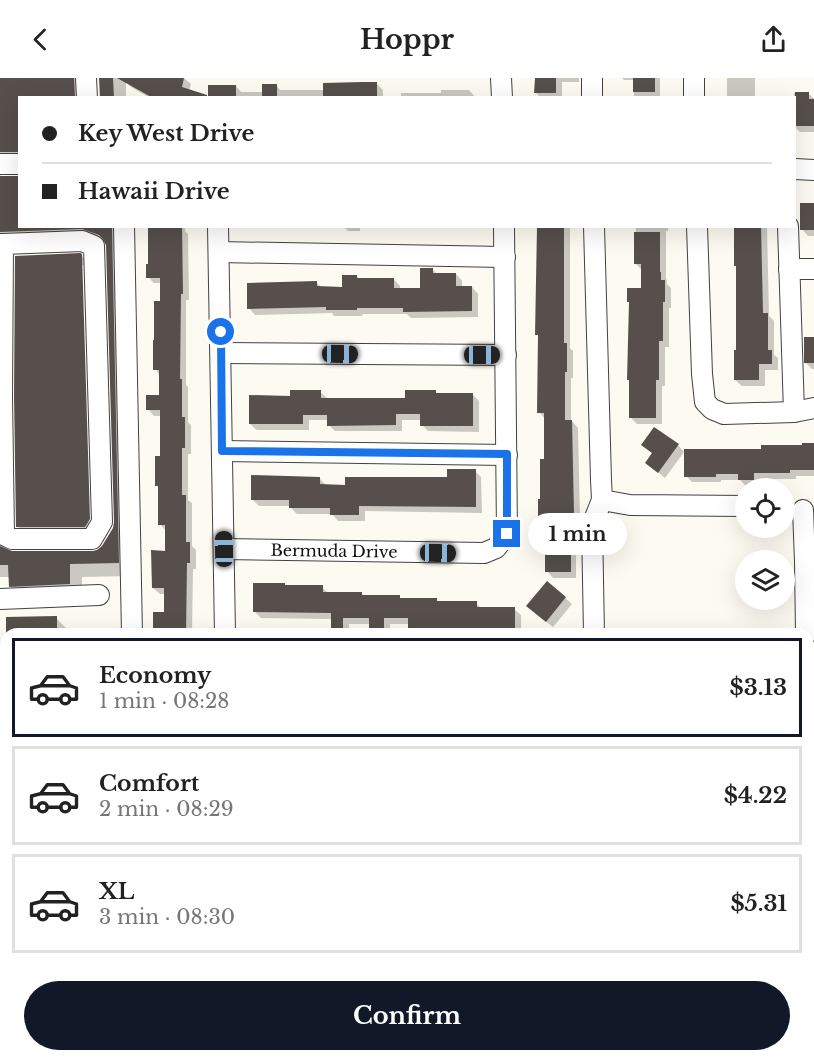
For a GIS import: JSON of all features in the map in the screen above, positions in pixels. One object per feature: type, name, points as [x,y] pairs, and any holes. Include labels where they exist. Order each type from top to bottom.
[{"type":"street","points":[[86,78],[87,96]]},
{"type":"street","points":[[501,78],[502,96]]},
{"type":"street","points":[[592,78],[592,96]]},
{"type":"street","points":[[694,78],[694,96]]},
{"type":"street","points":[[0,164],[18,164]]},
{"type":"street","points":[[796,169],[814,170]]},
{"type":"street","points":[[124,228],[132,628]]},
{"type":"street","points":[[218,228],[225,628]]},
{"type":"street","points":[[222,451],[507,454],[504,228]]},
{"type":"street","points":[[594,228],[602,500],[592,525],[594,628]]},
{"type":"street","points":[[697,228],[705,402],[712,409],[724,414],[794,412],[814,408]]},
{"type":"street","points":[[788,228],[794,412]]},
{"type":"street","points":[[93,236],[102,522],[92,539],[12,539],[4,534],[1,244],[82,240],[93,236]]},
{"type":"street","points":[[219,252],[505,257]]},
{"type":"street","points":[[789,269],[814,269]]},
{"type":"street","points":[[221,353],[506,355]]},
{"type":"street","name":"Bermuda Drive","points":[[224,549],[484,553],[496,548],[507,534],[507,454]]},
{"type":"street","points":[[602,500],[630,505],[735,506]]},
{"type":"street","points":[[800,509],[806,628]]},
{"type":"street","points":[[0,599],[99,595]]},
{"type":"building","points":[[0,78],[74,78],[75,96],[18,96],[18,152],[0,152]]},
{"type":"building","points":[[99,78],[113,78],[114,96],[100,96]]},
{"type":"building","points":[[117,78],[184,78],[182,87],[207,95],[207,96],[149,96]]},
{"type":"building","points":[[535,78],[556,78],[556,93],[534,93]]},
{"type":"building","points":[[633,78],[655,78],[655,92],[633,92]]},
{"type":"building","points":[[377,82],[377,96],[323,96],[323,83]]},
{"type":"building","points":[[262,84],[277,84],[277,96],[262,96]]},
{"type":"building","points":[[208,85],[236,85],[236,96],[208,96]]},
{"type":"building","points":[[795,92],[809,92],[809,99],[814,99],[814,126],[796,126]]},
{"type":"building","points":[[0,176],[18,176],[18,228],[112,228],[119,563],[70,564],[70,584],[9,587],[8,565],[0,565],[0,546],[12,551],[93,551],[102,546],[113,528],[106,245],[99,235],[82,229],[0,232]]},
{"type":"building","points":[[800,203],[814,203],[814,230],[800,230]]},
{"type":"building","points":[[148,228],[182,228],[183,294],[181,294],[180,379],[182,379],[182,417],[185,417],[185,448],[182,448],[182,495],[186,495],[186,542],[190,542],[190,563],[187,563],[186,628],[153,628],[153,612],[164,612],[164,588],[152,588],[151,550],[165,551],[165,525],[158,525],[158,486],[155,486],[155,456],[160,456],[160,410],[146,410],[146,395],[159,395],[159,370],[153,370],[153,340],[154,301],[160,301],[160,278],[146,278],[146,264],[148,264]]},
{"type":"building","points":[[537,228],[564,228],[564,343],[567,343],[565,420],[572,420],[574,513],[561,513],[561,539],[571,539],[571,572],[545,572],[545,529],[538,529],[540,459],[544,459],[544,413],[537,413],[538,335],[535,335]]},
{"type":"building","points":[[734,228],[761,228],[763,313],[768,313],[768,350],[772,350],[772,364],[759,364],[759,380],[734,380],[736,266],[734,266]]},
{"type":"building","points":[[634,232],[660,232],[660,272],[661,280],[665,280],[665,302],[663,302],[663,341],[659,341],[656,418],[629,418],[627,288],[641,288],[641,264],[634,264]]},
{"type":"building","points":[[82,254],[90,519],[85,527],[16,527],[15,256]]},
{"type":"building","points":[[420,268],[433,268],[433,273],[456,273],[456,286],[472,286],[472,311],[403,312],[403,308],[326,310],[326,307],[247,309],[247,283],[317,281],[317,286],[342,287],[342,275],[357,275],[357,278],[394,278],[394,288],[420,288]]},
{"type":"building","points":[[804,337],[814,337],[814,363],[804,363]]},
{"type":"building","points":[[290,390],[321,390],[321,398],[405,398],[405,390],[473,393],[473,426],[420,426],[420,414],[396,414],[396,425],[327,426],[327,415],[303,415],[303,424],[249,424],[249,395],[290,396]]},
{"type":"building","points":[[654,427],[679,444],[658,473],[645,463],[652,453],[641,445]]},
{"type":"building","points":[[802,443],[814,443],[814,470],[754,473],[754,478],[738,478],[738,474],[684,477],[684,449],[761,449],[761,445],[802,445]]},
{"type":"building","points":[[447,469],[476,469],[476,507],[359,506],[359,515],[330,515],[330,508],[289,508],[289,500],[251,500],[251,475],[320,477],[320,484],[345,485],[345,477],[447,477]]},
{"type":"building","points":[[547,581],[566,597],[546,622],[526,606]]},
{"type":"building","points":[[253,583],[323,585],[323,592],[362,592],[362,595],[437,598],[437,601],[477,601],[477,607],[515,607],[515,628],[408,628],[408,618],[384,618],[384,628],[369,628],[369,618],[343,618],[343,628],[331,628],[331,613],[253,612]]},
{"type":"building","points":[[57,616],[57,628],[6,628],[6,617]]},
{"type":"route","points":[[221,332],[222,451],[507,454],[507,534]]}]
